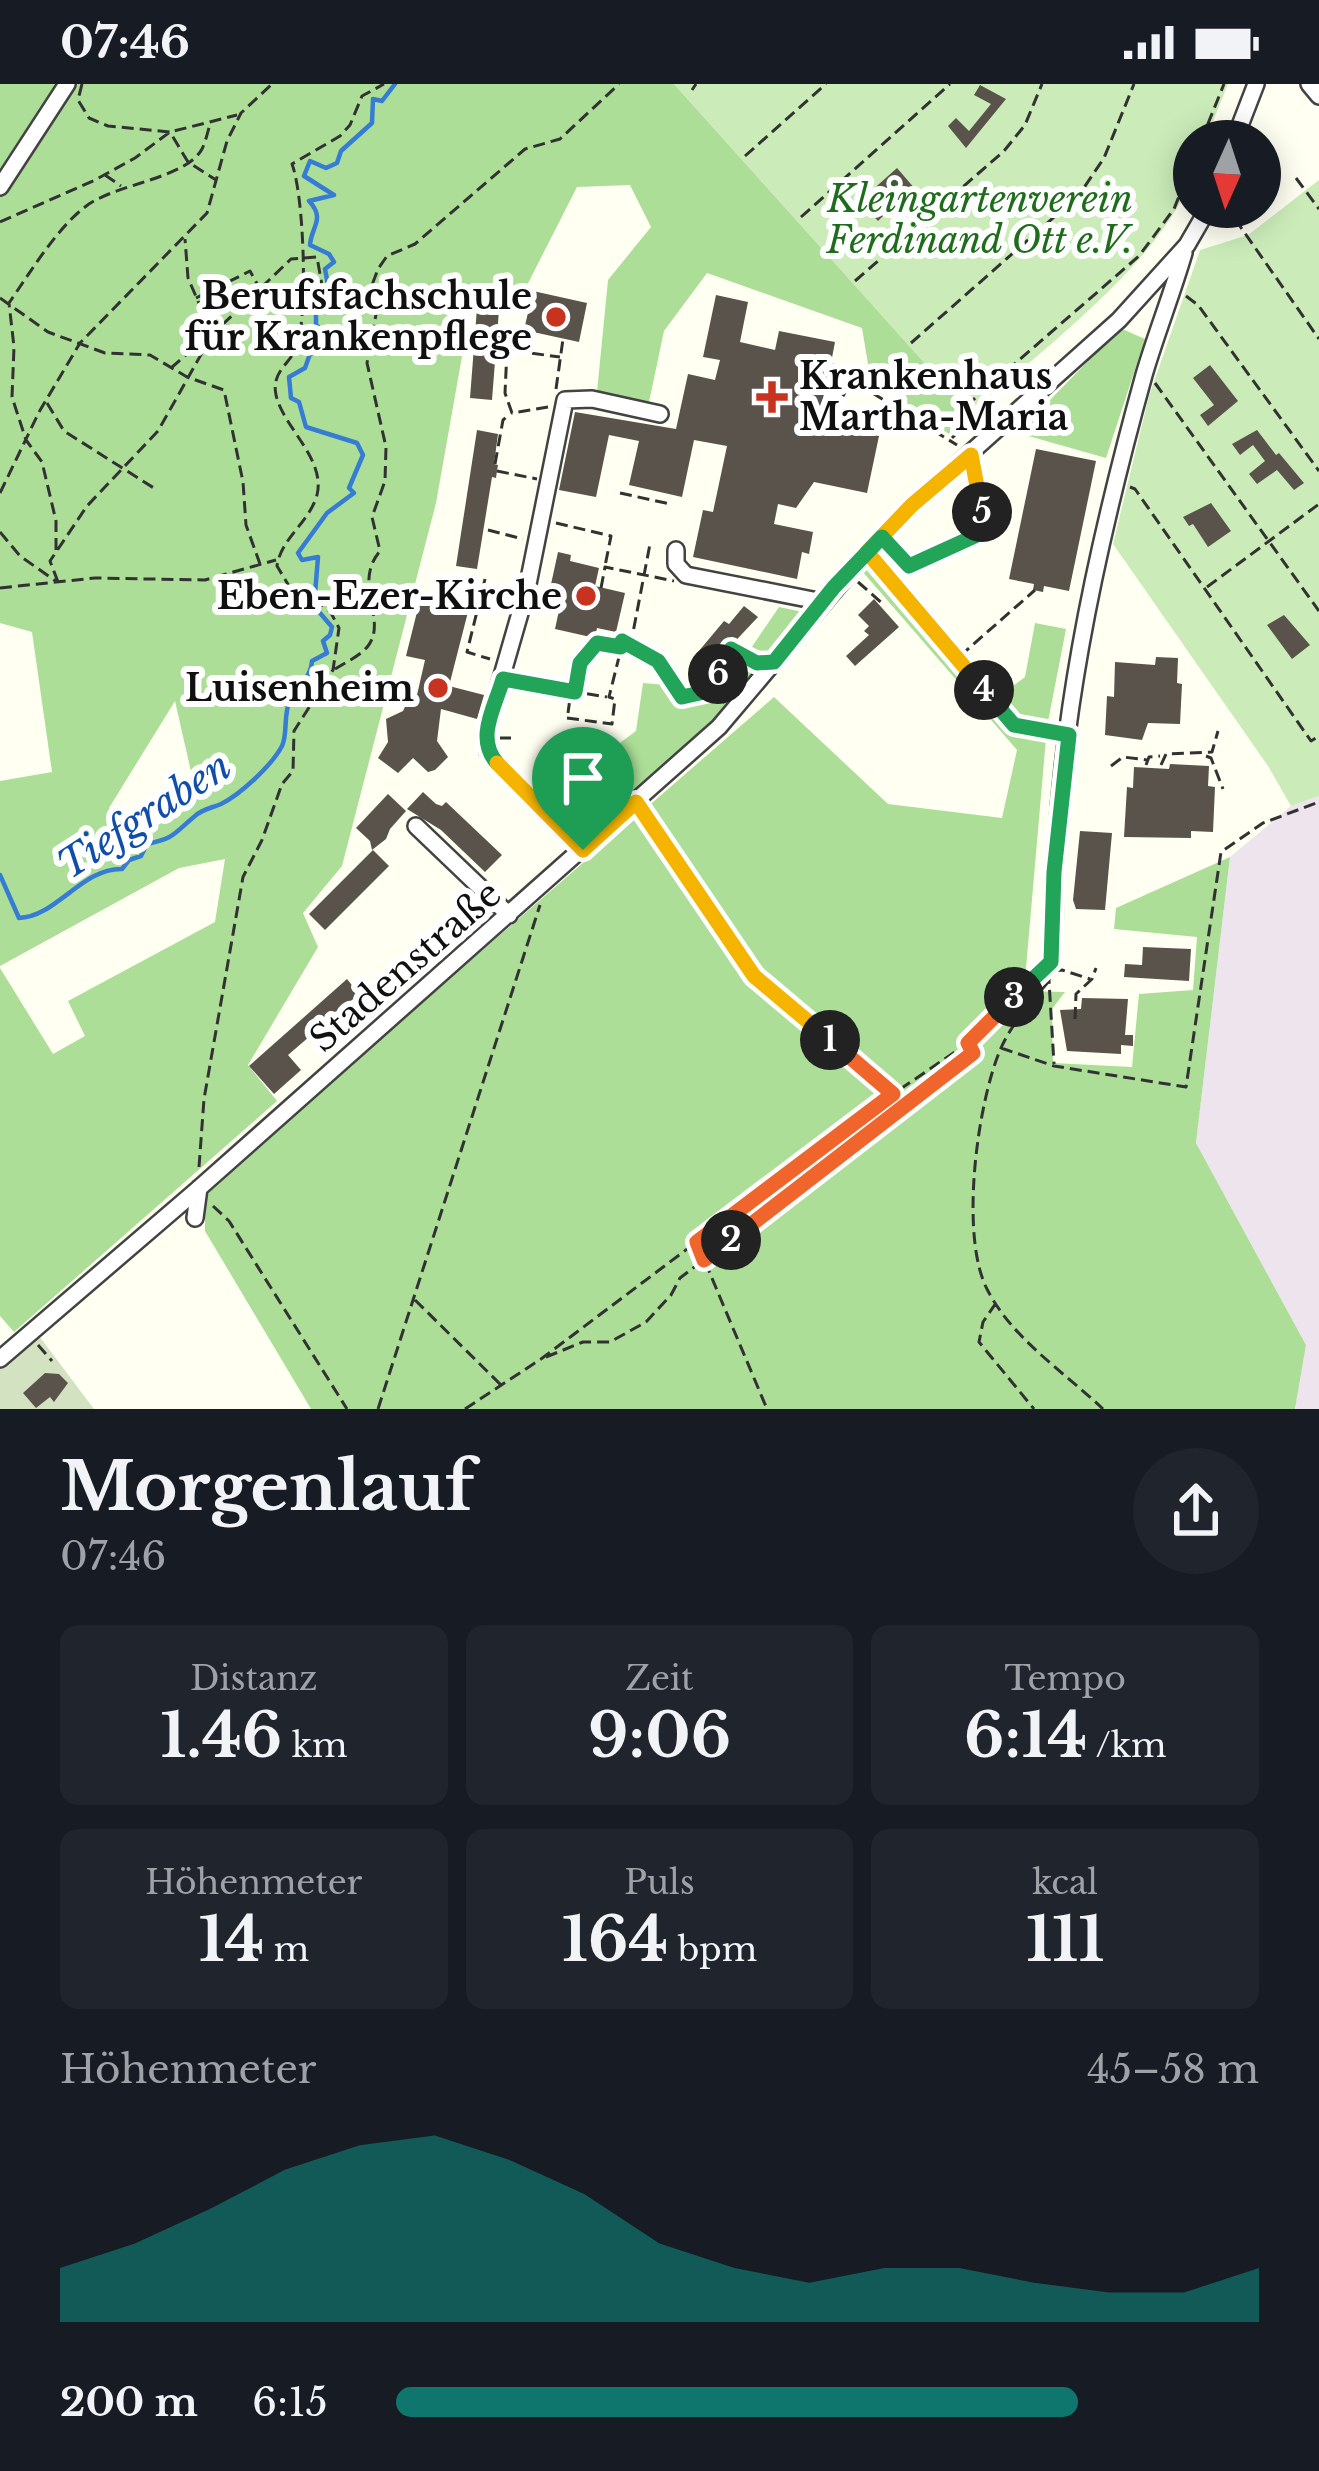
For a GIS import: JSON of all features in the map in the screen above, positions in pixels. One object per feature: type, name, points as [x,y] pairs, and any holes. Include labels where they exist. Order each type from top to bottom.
[{"type":"street","points":[[1242,120],[1256,84]]},
{"type":"street","points":[[1309,84],[1319,96]]},
{"type":"street","points":[[0,187],[73,85]]},
{"type":"street","name":"Stadenstraße","points":[[0,1359],[198,1190],[719,727],[912,505],[1119,320],[1197,228]]},
{"type":"street","name":"Stadenstraße","points":[[1054,924],[1054,872],[1069,735],[1102,539],[1146,370],[1187,245]]},
{"type":"street","points":[[583,850],[488,752],[488,724],[537,542],[564,404],[592,399],[660,414]]},
{"type":"street","points":[[882,537],[909,566],[975,536],[985,525],[971,455]]},
{"type":"street","points":[[676,550],[676,564],[686,575],[824,602]]},
{"type":"street","points":[[416,826],[508,915]]},
{"type":"street","points":[[195,1219],[198,1190]]},
{"type":"path","points":[[0,493],[80,343],[207,213],[227,141],[241,113],[272,84]]},
{"type":"path","points":[[347,1409],[229,1221],[198,1190],[203,1099],[243,877],[282,784],[293,771],[295,731],[333,670],[339,628],[316,600],[289,586],[277,566],[318,489],[312,465],[276,394],[277,374],[297,346],[303,293],[292,164],[340,136],[362,96],[384,84]]},
{"type":"path","points":[[333,670],[365,650],[375,624],[368,597],[370,566],[380,551],[372,517],[387,466],[380,411],[367,363],[376,310],[372,285],[378,269],[387,256],[415,244],[525,149],[560,139],[619,84]]},
{"type":"path","points":[[692,90],[696,84]]},
{"type":"path","points":[[746,156],[826,84]]},
{"type":"path","points":[[801,217],[950,84]]},
{"type":"path","points":[[855,281],[1004,151],[1025,125],[1042,84]]},
{"type":"path","points":[[911,344],[1078,195],[1104,158],[1134,84]]},
{"type":"path","points":[[1209,120],[1224,84]]},
{"type":"path","points":[[73,85],[89,118],[108,126],[170,132],[241,113]]},
{"type":"path","points":[[56,550],[56,521],[42,461],[26,440],[12,397],[9,303],[83,208],[188,162],[201,153],[211,122]]},
{"type":"path","points":[[170,132],[188,162],[216,180]]},
{"type":"path","points":[[0,222],[105,175],[170,132]]},
{"type":"path","points":[[105,175],[122,188]]},
{"type":"path","points":[[1296,178],[1319,209]]},
{"type":"path","points":[[966,406],[1138,256],[1173,210]]},
{"type":"path","points":[[1241,228],[1319,339]]},
{"type":"path","points":[[58,582],[50,561],[56,550],[87,506],[158,431],[207,344],[188,278],[185,235]]},
{"type":"path","points":[[205,330],[219,328],[291,259],[317,257],[323,291],[303,293]]},
{"type":"path","points":[[196,298],[250,272],[260,291]]},
{"type":"path","points":[[1174,287],[1198,305],[1319,471]]},
{"type":"path","points":[[0,298],[48,332],[105,353],[150,356],[187,377],[224,390],[246,525],[260,564]]},
{"type":"path","points":[[171,368],[206,338]]},
{"type":"path","points":[[498,338],[508,339],[505,393],[512,413]]},
{"type":"path","points":[[549,481],[496,468],[503,420],[512,413],[564,404],[555,388],[563,339]]},
{"type":"path","points":[[507,350],[560,357]]},
{"type":"path","points":[[1146,370],[1319,611]]},
{"type":"path","points":[[820,422],[831,417],[847,388],[861,386],[971,455]]},
{"type":"path","points":[[493,392],[505,393]]},
{"type":"path","points":[[46,401],[64,431],[158,490]]},
{"type":"path","points":[[950,440],[964,426]]},
{"type":"path","points":[[1116,482],[1136,489],[1311,741],[1319,736]]},
{"type":"path","points":[[620,493],[670,504]]},
{"type":"path","points":[[1206,588],[1319,504]]},
{"type":"path","points":[[541,520],[611,536],[605,567]]},
{"type":"path","points":[[488,530],[537,542]]},
{"type":"path","points":[[0,532],[20,556],[58,582]]},
{"type":"path","points":[[631,643],[650,544]]},
{"type":"path","points":[[867,552],[1014,725],[1069,735]]},
{"type":"path","points":[[0,588],[130,577],[205,580],[278,559]]},
{"type":"path","points":[[485,579],[467,652],[505,671],[573,691],[615,699],[612,724],[567,715],[573,691],[580,663],[607,630]]},
{"type":"path","points":[[957,658],[1035,590]]},
{"type":"path","points":[[869,592],[883,603]]},
{"type":"path","points":[[609,697],[622,641],[658,661],[682,697],[709,691],[730,647],[757,663],[774,662]]},
{"type":"path","points":[[597,643],[621,647]]},
{"type":"path","points":[[1111,766],[1123,758],[1146,762],[1153,755],[1204,755],[1212,752],[1218,731]]},
{"type":"path","points":[[1204,755],[1211,758],[1223,789]]},
{"type":"path","points":[[1161,765],[1162,756]]},
{"type":"path","points":[[636,802],[754,976],[893,1094]]},
{"type":"path","points":[[1001,1048],[1054,1066],[1186,1087],[1221,852],[1263,823],[1319,802]]},
{"type":"path","points":[[378,1409],[548,881]]},
{"type":"path","points":[[1054,924],[1049,981],[1054,1066]]},
{"type":"path","points":[[464,1409],[541,1359],[893,1094],[968,1043],[1051,962]]},
{"type":"path","points":[[1075,1019],[1076,994],[1092,980],[1096,968]]},
{"type":"path","points":[[1050,972],[1062,970],[1092,980]]},
{"type":"path","points":[[1049,981],[1001,1048],[978,1151],[971,1226],[986,1288],[1011,1326],[1103,1409]]},
{"type":"path","points":[[541,1359],[583,1342],[610,1342],[646,1322],[680,1278],[973,1053],[968,1043]]},
{"type":"path","points":[[697,1242],[767,1409]]},
{"type":"path","points":[[413,1299],[501,1385]]},
{"type":"path","points":[[996,1303],[983,1322],[979,1342],[1034,1409]]},
{"type":"path","points":[[29,1334],[52,1361]]},
{"type":"shaded area","points":[[1319,796],[1319,1409],[1295,1409],[1306,1345],[1196,1143],[1230,857],[1291,806]]},
{"type":"green space","points":[[0,84],[674,84],[963,406],[949,434],[871,382],[862,328],[707,273],[664,331],[649,402],[597,392],[608,280],[651,227],[630,185],[577,187],[520,299],[472,300],[436,503],[342,866],[303,913],[318,947],[248,1065],[277,1101],[14,1332],[0,1316],[0,968],[53,1054],[85,1036],[68,1001],[215,922],[225,859],[179,868],[0,966],[0,781],[52,772],[32,632],[0,623]],"holes":[[[175,701],[197,798],[144,835],[109,808]]]},
{"type":"green space","name":"Kleingartenverein Ferdinand Ott e.V.","points":[[674,84],[1228,84],[1213,120],[1173,120],[1173,213],[1159,235],[1098,301],[970,414]]},
{"type":"green space","points":[[1319,180],[1319,796],[1291,806],[1113,544],[1149,396],[1200,250],[1257,228],[1281,228],[1281,209]]},
{"type":"green space","points":[[1120,328],[1145,339],[1106,458],[1018,433]]},
{"type":"green space","points":[[878,554],[1000,696],[1025,677],[1035,623],[1066,629],[1047,727],[1024,991],[1065,992],[1052,1009],[1053,1063],[1132,1067],[1139,994],[1193,990],[1197,937],[1114,929],[1116,908],[1230,857],[1196,1143],[1306,1345],[1295,1409],[311,1409],[205,1231],[205,1191],[774,697],[888,804],[1002,818],[1017,750],[862,571]]},
{"type":"green space","points":[[779,607],[803,612],[752,685],[621,804],[586,768],[636,731],[643,683],[666,685],[696,705],[743,660]]},
{"type":"green space","points":[[36,1332],[94,1409],[0,1409],[0,1365]]},
{"type":"building","points":[[980,85],[1006,99],[966,148],[948,126],[956,118],[969,131],[991,104],[974,95]]},
{"type":"building","points":[[897,168],[916,190],[909,198],[896,185],[877,203],[886,213],[878,221],[860,201]]},
{"type":"building","name":"Berufsfachschule für Krankenpflege","points":[[533,291],[587,303],[579,342],[524,330]]},
{"type":"building","points":[[716,295],[748,302],[740,342],[775,350],[779,331],[835,342],[831,363],[845,366],[841,385],[826,383],[818,425],[879,436],[867,493],[814,482],[796,508],[778,504],[774,524],[813,532],[809,554],[802,552],[797,579],[693,557],[703,510],[713,512],[727,446],[694,440],[682,497],[629,485],[639,441],[609,435],[596,497],[559,490],[575,412],[676,429],[688,374],[715,380],[720,360],[703,357]]},
{"type":"building","points":[[477,308],[499,310],[492,400],[470,398]]},
{"type":"building","points":[[1210,365],[1238,401],[1208,426],[1200,415],[1214,405],[1193,378]]},
{"type":"building","points":[[477,430],[498,434],[494,464],[498,465],[477,569],[456,566]]},
{"type":"building","points":[[1257,430],[1304,483],[1294,490],[1277,470],[1257,484],[1249,474],[1265,461],[1253,445],[1240,455],[1232,444]]},
{"type":"building","points":[[1036,449],[1096,461],[1069,591],[1044,586],[1043,592],[1033,590],[1034,584],[1009,579]]},
{"type":"building","points":[[1211,503],[1231,531],[1208,547],[1183,517]]},
{"type":"building","name":"Eben-Ezer-Kirche","points":[[558,552],[571,555],[570,561],[599,568],[595,586],[625,593],[616,632],[597,628],[595,638],[555,629],[561,601],[548,598]]},
{"type":"building","name":"Luisenheim","points":[[421,596],[469,608],[449,686],[484,695],[477,719],[441,709],[437,741],[448,757],[435,770],[428,772],[413,758],[398,773],[378,758],[388,742],[386,719],[403,711],[411,694],[417,695],[425,660],[406,656]]},
{"type":"building","points":[[874,599],[899,627],[855,666],[846,656],[869,635],[864,631],[869,626],[858,615]]},
{"type":"building","points":[[744,606],[758,617],[708,670],[693,658],[724,621],[729,624]]},
{"type":"building","points":[[1284,615],[1310,645],[1292,659],[1267,625]]},
{"type":"building","points":[[1156,657],[1178,658],[1180,724],[1148,723],[1142,740],[1105,735],[1107,696],[1114,697],[1115,662],[1155,665]]},
{"type":"building","points":[[1170,764],[1209,766],[1208,786],[1215,787],[1213,832],[1191,831],[1191,838],[1124,837],[1127,787],[1133,788],[1134,767],[1169,769]]},
{"type":"building","points":[[423,792],[436,804],[446,802],[502,855],[485,872],[441,830],[407,809]]},
{"type":"building","points":[[388,794],[406,811],[372,850],[370,841],[356,828]]},
{"type":"building","points":[[1080,831],[1112,833],[1105,910],[1076,909],[1073,900]]},
{"type":"building","points":[[373,850],[389,866],[325,930],[309,914]]},
{"type":"building","points":[[1143,947],[1191,949],[1189,981],[1124,977],[1125,964],[1142,965]]},
{"type":"building","points":[[347,979],[359,994],[288,1055],[301,1070],[274,1094],[249,1066]]},
{"type":"building","points":[[1082,998],[1128,999],[1125,1035],[1133,1035],[1133,1046],[1121,1045],[1121,1054],[1067,1051],[1060,1010],[1081,1009]]},
{"type":"building","points":[[45,1373],[59,1374],[68,1383],[54,1402],[50,1397],[36,1408],[23,1393]]},
{"type":"waterway","name":"Tiefgraben","points":[[0,875],[19,918],[32,916],[94,876],[122,869],[141,856],[147,844],[169,837],[201,812],[229,800],[282,746],[290,700],[312,661],[327,653],[323,641],[332,627],[314,606],[318,557],[302,560],[298,553],[327,513],[354,493],[349,488],[363,455],[357,443],[306,427],[299,402],[291,398],[289,377],[305,368],[310,354],[323,351],[326,333],[316,325],[316,305],[326,304],[330,296],[325,269],[334,262],[329,254],[310,245],[317,218],[309,201],[334,195],[304,176],[310,161],[326,168],[337,163],[341,151],[372,123],[373,99],[382,101],[395,84]]},
{"type":"place","name":"Berufsfachschule für Krankenpflege","points":[[556,317]]},
{"type":"place","name":"Krankenhaus Martha-Maria","points":[[772,397]]},
{"type":"place","name":"Eben-Ezer-Kirche","points":[[586,596]]},
{"type":"place","name":"Luisenheim","points":[[438,688]]},
{"type":"route","points":[[583,850],[488,752],[488,724],[503,679],[575,692],[580,663],[597,643],[621,647],[622,641],[658,661],[682,697],[709,691],[731,649],[757,663],[774,662],[834,587],[855,564],[867,552],[882,537],[909,566],[975,536],[985,525],[971,455],[912,505],[867,552],[1014,725],[1069,735],[1054,872],[1051,962],[968,1043],[973,1053],[704,1260],[697,1242],[893,1094],[754,976],[636,802],[583,850]]}]
